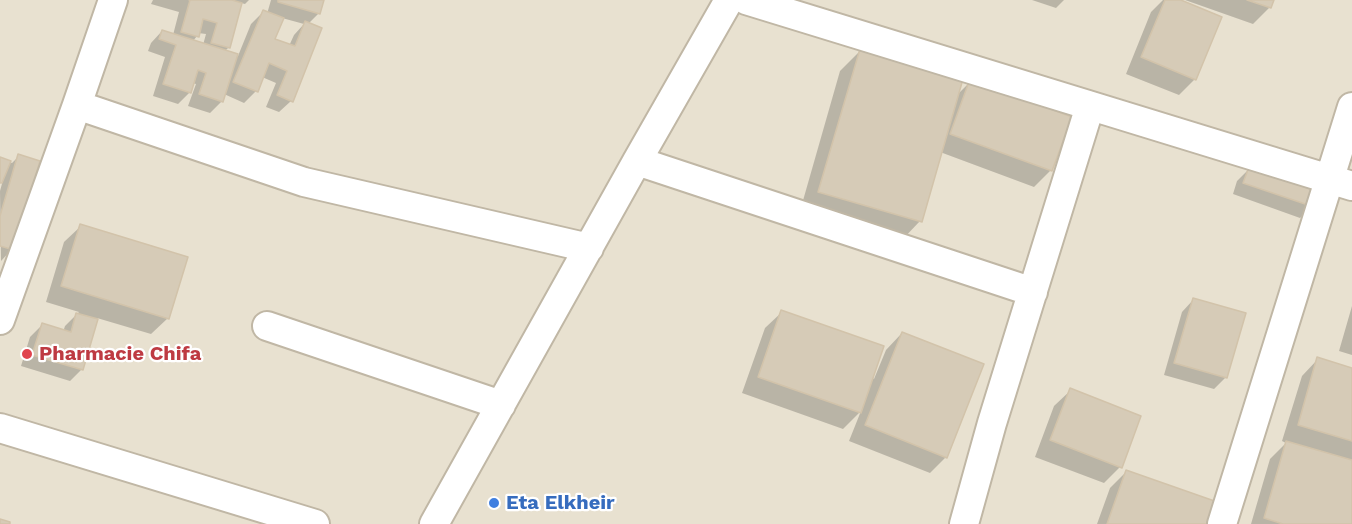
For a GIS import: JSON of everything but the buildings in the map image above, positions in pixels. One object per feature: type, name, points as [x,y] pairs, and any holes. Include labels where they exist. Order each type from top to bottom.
[{"type":"street","points":[[0,320],[113,0]]},
{"type":"street","points":[[434,524],[729,0]]},
{"type":"street","points":[[746,0],[1341,183]]},
{"type":"street","points":[[77,105],[304,182],[589,248]]},
{"type":"street","points":[[964,524],[992,423],[1090,106]]},
{"type":"street","points":[[1221,524],[1341,183],[1352,107]]},
{"type":"street","points":[[637,161],[1033,292]]},
{"type":"street","points":[[267,326],[501,405]]},
{"type":"street","points":[[0,428],[315,524]]},
{"type":"shaded area","points":[[0,0],[1352,0],[1352,524],[0,524]]},
{"type":"place","name":"Pharmacie Chifa","points":[[27,354]]},
{"type":"place","name":"Eta Elkheir","points":[[494,503]]}]
